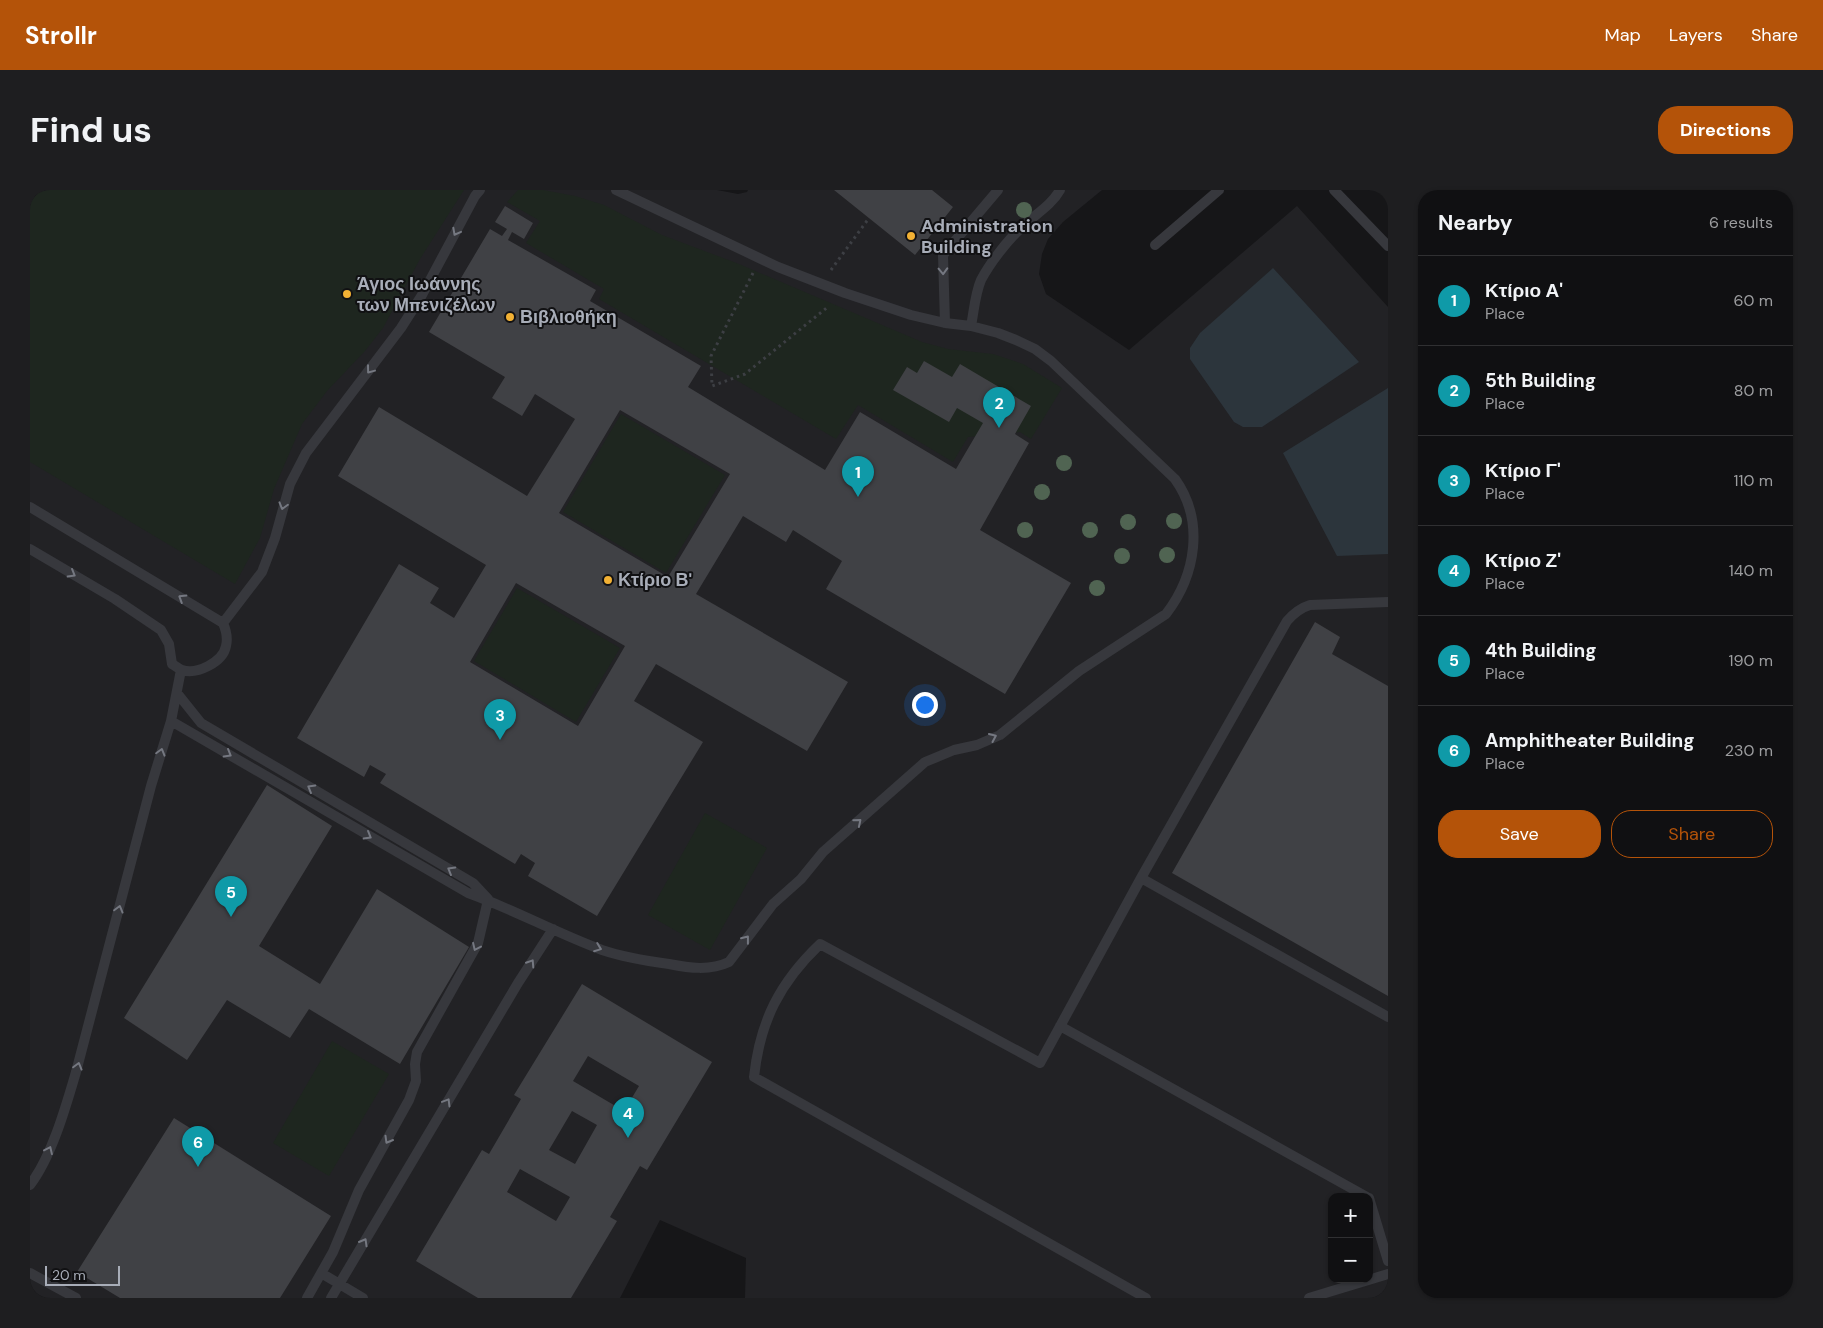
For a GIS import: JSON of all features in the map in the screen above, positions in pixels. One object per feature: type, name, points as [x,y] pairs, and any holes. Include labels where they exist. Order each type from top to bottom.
[{"type":"lane","points":[[223,623],[262,572],[275,538],[290,484],[306,453],[400,328],[422,295],[480,190]]},
{"type":"lane","points":[[171,721],[468,893],[602,950],[647,961],[693,968],[720,966],[729,962],[773,904],[800,879],[823,852],[925,762],[1000,735],[1079,672],[1166,614],[1174,604],[1191,562],[1194,526],[1187,500],[1175,479],[1051,361],[1035,349],[1016,340],[971,326],[944,323],[911,315],[846,293],[760,259],[616,190]]},
{"type":"lane","points":[[944,323],[943,255],[998,190]]},
{"type":"lane","points":[[971,326],[981,280],[1009,241],[1022,227],[1052,202],[1060,190]]},
{"type":"lane","points":[[1155,245],[1218,190]]},
{"type":"lane","points":[[1334,190],[1388,246]]},
{"type":"lane","points":[[30,507],[223,623],[226,631],[226,647],[221,657],[206,667],[194,671],[182,670],[172,664],[169,644],[161,630],[115,599],[30,549]]},
{"type":"lane","points":[[1146,1298],[754,1077],[761,1035],[774,1002],[790,976],[820,944],[1040,1063],[1141,878],[1287,621],[1302,608],[1310,605],[1388,602]]},
{"type":"lane","points":[[30,1185],[49,1151],[64,1113],[151,786],[171,721],[182,670]]},
{"type":"lane","points":[[176,693],[201,723],[473,883],[488,900]]},
{"type":"lane","points":[[1141,878],[1388,1017]]},
{"type":"lane","points":[[307,1298],[333,1252],[359,1190],[409,1100],[416,1081],[415,1064],[417,1052],[478,943],[488,900]]},
{"type":"lane","points":[[331,1298],[518,983],[554,929]]},
{"type":"lane","points":[[1060,1026],[1361,1193]]},
{"type":"lane","points":[[1373,1213],[1388,1260]]},
{"type":"lane","points":[[30,1273],[76,1298]]},
{"type":"lane","points":[[321,1273],[363,1298]]},
{"type":"lane","points":[[1309,1298],[1388,1274]]},
{"type":"path","points":[[821,283],[869,218]]},
{"type":"path","points":[[760,259],[711,356],[712,386],[745,374],[846,293]]},
{"type":"shaded area","points":[[30,190],[717,190],[738,194],[748,190],[1102,190],[1063,222],[1048,239],[1042,254],[1039,274],[1046,294],[1129,350],[1297,206],[1388,307],[1388,1298],[745,1298],[746,1258],[660,1220],[620,1298],[30,1298]]},
{"type":"shaded area","points":[[30,190],[464,190],[420,259],[383,328],[365,351],[327,391],[302,424],[274,489],[260,538],[235,584],[30,462]]},
{"type":"shaded area","points":[[518,190],[543,190],[575,196],[604,205],[662,235],[739,264],[922,342],[948,349],[993,354],[1023,364],[1062,388],[1031,439],[1020,432],[968,437],[953,462],[858,405],[836,439],[599,299],[604,289],[526,243],[540,221],[507,202]]},
{"type":"shaded area","points":[[1273,268],[1359,362],[1262,427],[1243,427],[1234,422],[1190,359],[1190,348],[1200,333]]},
{"type":"shaded area","points":[[1388,388],[1388,554],[1337,556],[1283,453]]},
{"type":"shaded area","points":[[621,414],[725,475],[666,573],[563,512]]},
{"type":"shaded area","points":[[517,588],[620,648],[576,722],[474,661]]},
{"type":"shaded area","points":[[705,813],[767,848],[710,950],[648,915]]},
{"type":"shaded area","points":[[332,1041],[389,1074],[329,1176],[273,1143]]},
{"type":"building","name":"Administration Building","points":[[834,190],[932,190],[953,207],[915,255]]},
{"type":"building","points":[[505,206],[533,223],[524,239],[512,232],[508,240],[596,290],[590,301],[701,366],[688,387],[825,470],[860,412],[956,469],[983,423],[957,408],[949,422],[893,390],[907,367],[917,373],[924,361],[952,377],[960,364],[1031,406],[1015,434],[1029,443],[980,530],[1071,583],[1005,694],[826,589],[842,561],[793,530],[786,542],[743,516],[696,594],[848,682],[807,751],[656,664],[634,701],[703,742],[597,916],[528,876],[535,863],[521,854],[515,864],[380,783],[386,774],[370,765],[364,777],[297,738],[399,564],[439,588],[430,603],[454,618],[486,565],[338,476],[379,407],[527,496],[575,419],[535,394],[522,416],[492,398],[505,377],[429,332],[490,229],[502,236],[507,229],[495,222]],"holes":[[[620,410],[730,474],[668,577],[559,513]],[[516,583],[625,646],[578,726],[470,662]]]},
{"type":"building","points":[[1315,622],[1340,637],[1332,654],[1388,686],[1388,996],[1172,873]]},
{"type":"building","points":[[267,785],[332,826],[259,946],[320,984],[377,889],[469,947],[400,1064],[309,1009],[290,1038],[227,1000],[187,1060],[124,1018]]},
{"type":"building","points":[[582,984],[712,1062],[647,1170],[640,1166],[610,1217],[617,1221],[571,1298],[478,1298],[416,1261],[482,1150],[489,1154],[521,1099],[514,1095]],"holes":[[[588,1056],[639,1086],[624,1111],[573,1081]],[[572,1111],[597,1125],[575,1164],[549,1150]],[[520,1169],[570,1197],[556,1221],[507,1192]]]},
{"type":"building","points":[[174,1118],[331,1216],[280,1298],[120,1298],[77,1272]]},
{"type":"place","name":"Administration Building","points":[[911,236]]},
{"type":"place","name":"Άγιος Ιωάννης των Μπενιζέλων","points":[[347,294]]},
{"type":"place","name":"Βιβλιοθήκη","points":[[510,317]]},
{"type":"place","name":"5th Building","points":[[999,428]]},
{"type":"place","name":"Κτίριο Α'","points":[[858,497]]},
{"type":"place","name":"Κτίριο Β'","points":[[608,580]]},
{"type":"place","name":"Κτίριο Γ'","points":[[500,740]]},
{"type":"place","name":"4th Building","points":[[231,917]]},
{"type":"place","name":"Κτίριο Ζ'","points":[[628,1138]]},
{"type":"place","name":"Amphitheater Building","points":[[198,1167]]}]
